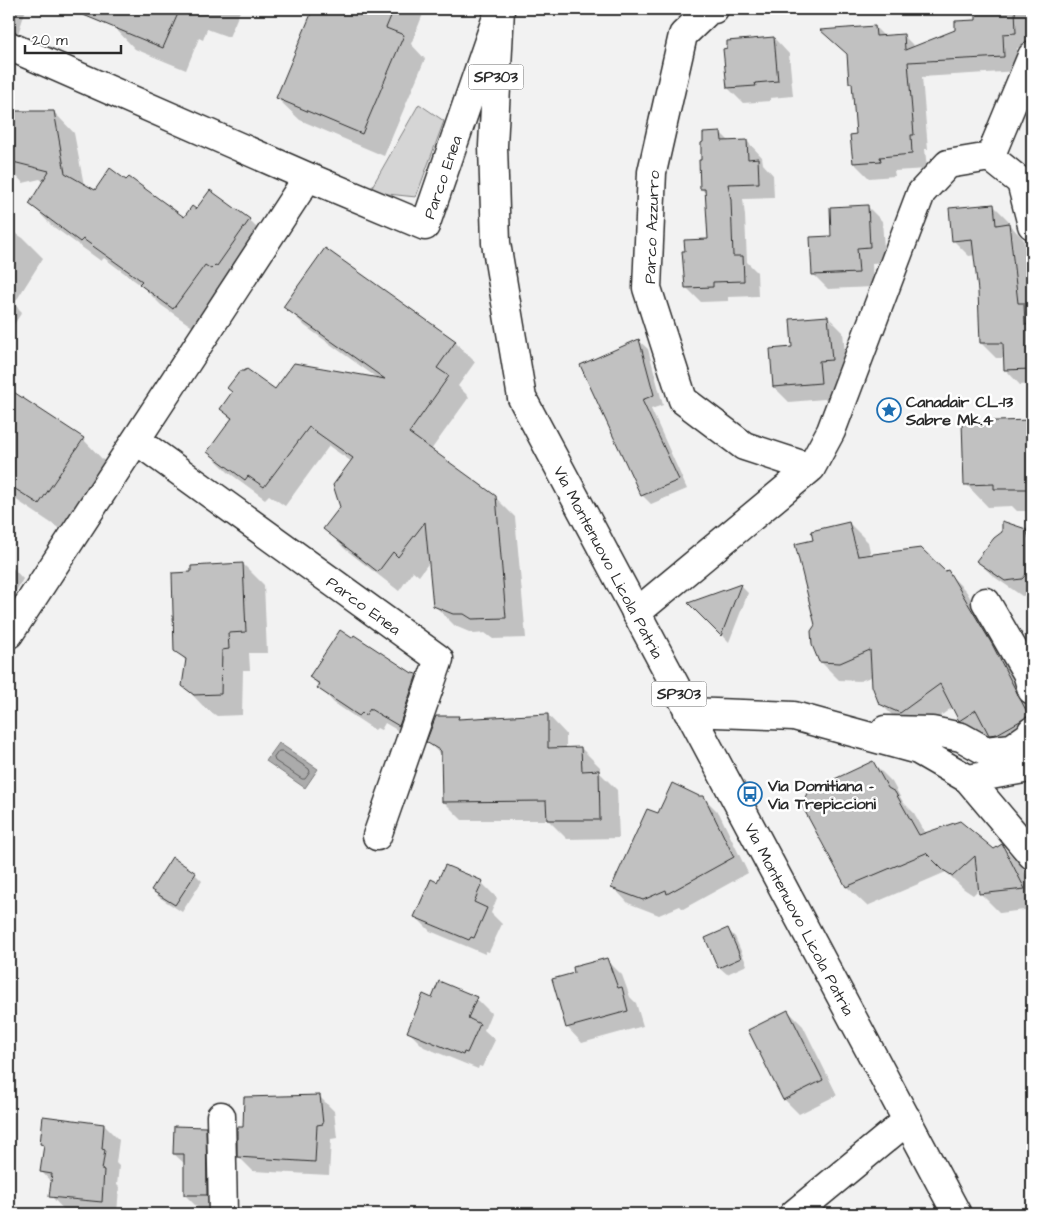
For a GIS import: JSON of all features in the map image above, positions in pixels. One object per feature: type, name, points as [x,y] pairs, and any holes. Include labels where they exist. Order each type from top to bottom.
[{"type":"street","name":"Via Montenuovo Licola Patria","points":[[500,9],[493,146],[496,243],[522,398],[957,1214]]},
{"type":"street","name":"Parco Enea","points":[[9,46],[425,226],[500,9]]},
{"type":"street","name":"Parco Azzurro","points":[[714,9],[710,9],[683,35],[652,172],[648,288],[683,400],[744,446],[811,468]]},
{"type":"street","points":[[990,157],[1032,56]]},
{"type":"street","points":[[636,613],[811,468],[831,431],[921,193],[948,164],[990,157],[1020,182],[1032,225]]},
{"type":"street","points":[[9,634],[308,177]]},
{"type":"street","name":"Parco Enea","points":[[136,440],[439,659],[377,836]]},
{"type":"street","points":[[986,602],[1027,673],[1032,690]]},
{"type":"street","points":[[688,712],[794,716],[918,750],[968,779],[1032,854]]},
{"type":"street","points":[[862,735],[878,730],[932,731],[961,737],[986,751],[1012,748],[1032,734],[1032,731]]},
{"type":"street","points":[[968,779],[1024,769],[1032,760]]},
{"type":"street","points":[[221,1116],[223,1214]]},
{"type":"street","points":[[794,1214],[908,1120]]},
{"type":"shaded area","points":[[419,104],[444,121],[416,197],[369,192]]},
{"type":"water","points":[[279,743],[318,769],[305,788],[266,761]]},
{"type":"building","points":[[69,9],[180,9],[163,48]]},
{"type":"building","points":[[313,9],[394,9],[386,28],[404,35],[362,134],[276,98]]},
{"type":"building","points":[[976,9],[1015,9],[1016,33],[1003,34],[1004,57],[908,62],[914,135],[911,135],[912,154],[880,157],[881,161],[853,163],[850,135],[856,134],[852,83],[849,83],[847,54],[820,30],[875,26],[876,36],[904,34],[905,50],[955,30],[955,21],[976,20]]},
{"type":"building","points":[[774,37],[778,81],[755,83],[756,86],[727,88],[723,49],[727,48],[727,41]]},
{"type":"building","points":[[9,111],[54,111],[65,173],[95,190],[110,168],[126,180],[129,177],[184,217],[192,206],[196,209],[210,190],[250,219],[217,266],[215,265],[211,269],[205,265],[173,309],[139,284],[142,281],[83,239],[80,242],[29,204],[49,171],[9,161]]},
{"type":"building","points":[[721,132],[722,141],[747,140],[748,159],[758,158],[759,183],[728,184],[731,200],[733,256],[743,256],[744,281],[713,282],[713,287],[685,288],[682,251],[685,251],[684,240],[708,239],[705,189],[700,189],[699,160],[701,160],[703,133]]},
{"type":"building","points":[[994,204],[996,225],[1009,223],[1018,303],[1024,303],[1025,325],[1032,324],[1032,369],[1004,370],[1003,343],[980,343],[978,291],[972,239],[952,241],[949,208]]},
{"type":"building","points":[[868,205],[870,247],[857,248],[859,273],[812,275],[810,237],[831,236],[830,207]]},
{"type":"building","points":[[325,248],[456,341],[437,368],[449,376],[409,433],[496,496],[506,618],[472,619],[464,614],[453,614],[433,606],[425,522],[398,557],[393,552],[378,572],[323,529],[340,507],[333,485],[353,458],[309,427],[264,487],[248,476],[245,480],[207,452],[232,418],[220,409],[232,392],[227,388],[240,371],[247,369],[275,389],[294,363],[385,379],[283,307]]},
{"type":"building","points":[[828,316],[832,360],[819,361],[821,383],[773,387],[770,349],[792,347],[790,319]]},
{"type":"building","points":[[639,339],[654,395],[642,400],[679,480],[641,496],[580,365]]},
{"type":"building","points":[[9,389],[84,438],[39,504],[9,485]]},
{"type":"building","points":[[1032,420],[1032,489],[994,489],[994,484],[964,485],[962,422]]},
{"type":"building","points":[[1002,521],[1026,529],[1032,547],[1032,568],[1022,579],[1005,581],[976,561],[994,538],[1002,532]]},
{"type":"building","points":[[849,522],[858,556],[921,548],[945,571],[948,570],[992,644],[1029,716],[997,734],[989,735],[976,710],[959,721],[940,684],[900,713],[879,704],[872,686],[870,650],[840,663],[819,662],[812,645],[811,631],[815,625],[795,544],[813,540],[811,531]]},
{"type":"building","points":[[243,563],[246,632],[228,633],[229,649],[222,650],[221,694],[194,695],[182,686],[186,659],[174,651],[172,573],[191,572],[191,566]]},
{"type":"building","points":[[741,584],[721,636],[688,603]]},
{"type":"building","points":[[340,630],[352,638],[354,635],[412,673],[417,674],[399,726],[370,709],[365,716],[362,713],[359,716],[317,688],[320,684],[309,677]]},
{"type":"building","points":[[548,714],[548,748],[581,747],[582,771],[599,770],[600,820],[547,820],[546,801],[442,802],[441,751],[426,742],[436,716],[459,716],[458,719]]},
{"type":"building","points":[[873,761],[888,788],[895,792],[919,835],[960,821],[994,849],[1002,844],[1025,889],[979,894],[975,856],[953,876],[943,870],[926,853],[846,887],[802,806],[809,791]]},
{"type":"building","points":[[672,783],[699,796],[704,796],[734,857],[667,894],[666,890],[643,900],[611,888],[647,809],[658,813]]},
{"type":"building","points":[[172,857],[196,873],[175,905],[151,890]]},
{"type":"building","points":[[445,865],[483,881],[474,902],[487,908],[474,938],[471,937],[469,940],[414,917],[431,879],[437,882]]},
{"type":"building","points":[[728,928],[741,958],[718,968],[705,938]]},
{"type":"building","points":[[607,958],[618,988],[622,987],[628,1011],[566,1028],[552,979],[574,973],[573,967]]},
{"type":"building","points":[[439,981],[477,997],[468,1018],[480,1024],[467,1053],[464,1052],[463,1055],[407,1032],[423,994],[432,998]]},
{"type":"building","points":[[788,1010],[823,1080],[783,1100],[748,1030]]},
{"type":"building","points":[[320,1095],[323,1124],[317,1125],[315,1162],[237,1157],[237,1127],[243,1127],[244,1097]]},
{"type":"building","points":[[43,1116],[104,1124],[102,1149],[105,1150],[102,1170],[104,1170],[102,1202],[49,1197],[52,1174],[40,1172],[44,1145],[40,1144]]},
{"type":"building","points":[[174,1126],[206,1127],[207,1195],[184,1195],[184,1154],[173,1154]]},
{"type":"place","name":"Canadair CL-13 Sabre Mk.4","points":[[889,410]]},
{"type":"place","name":"Via Domitiana - Via Trepiccioni","points":[[750,794]]}]
